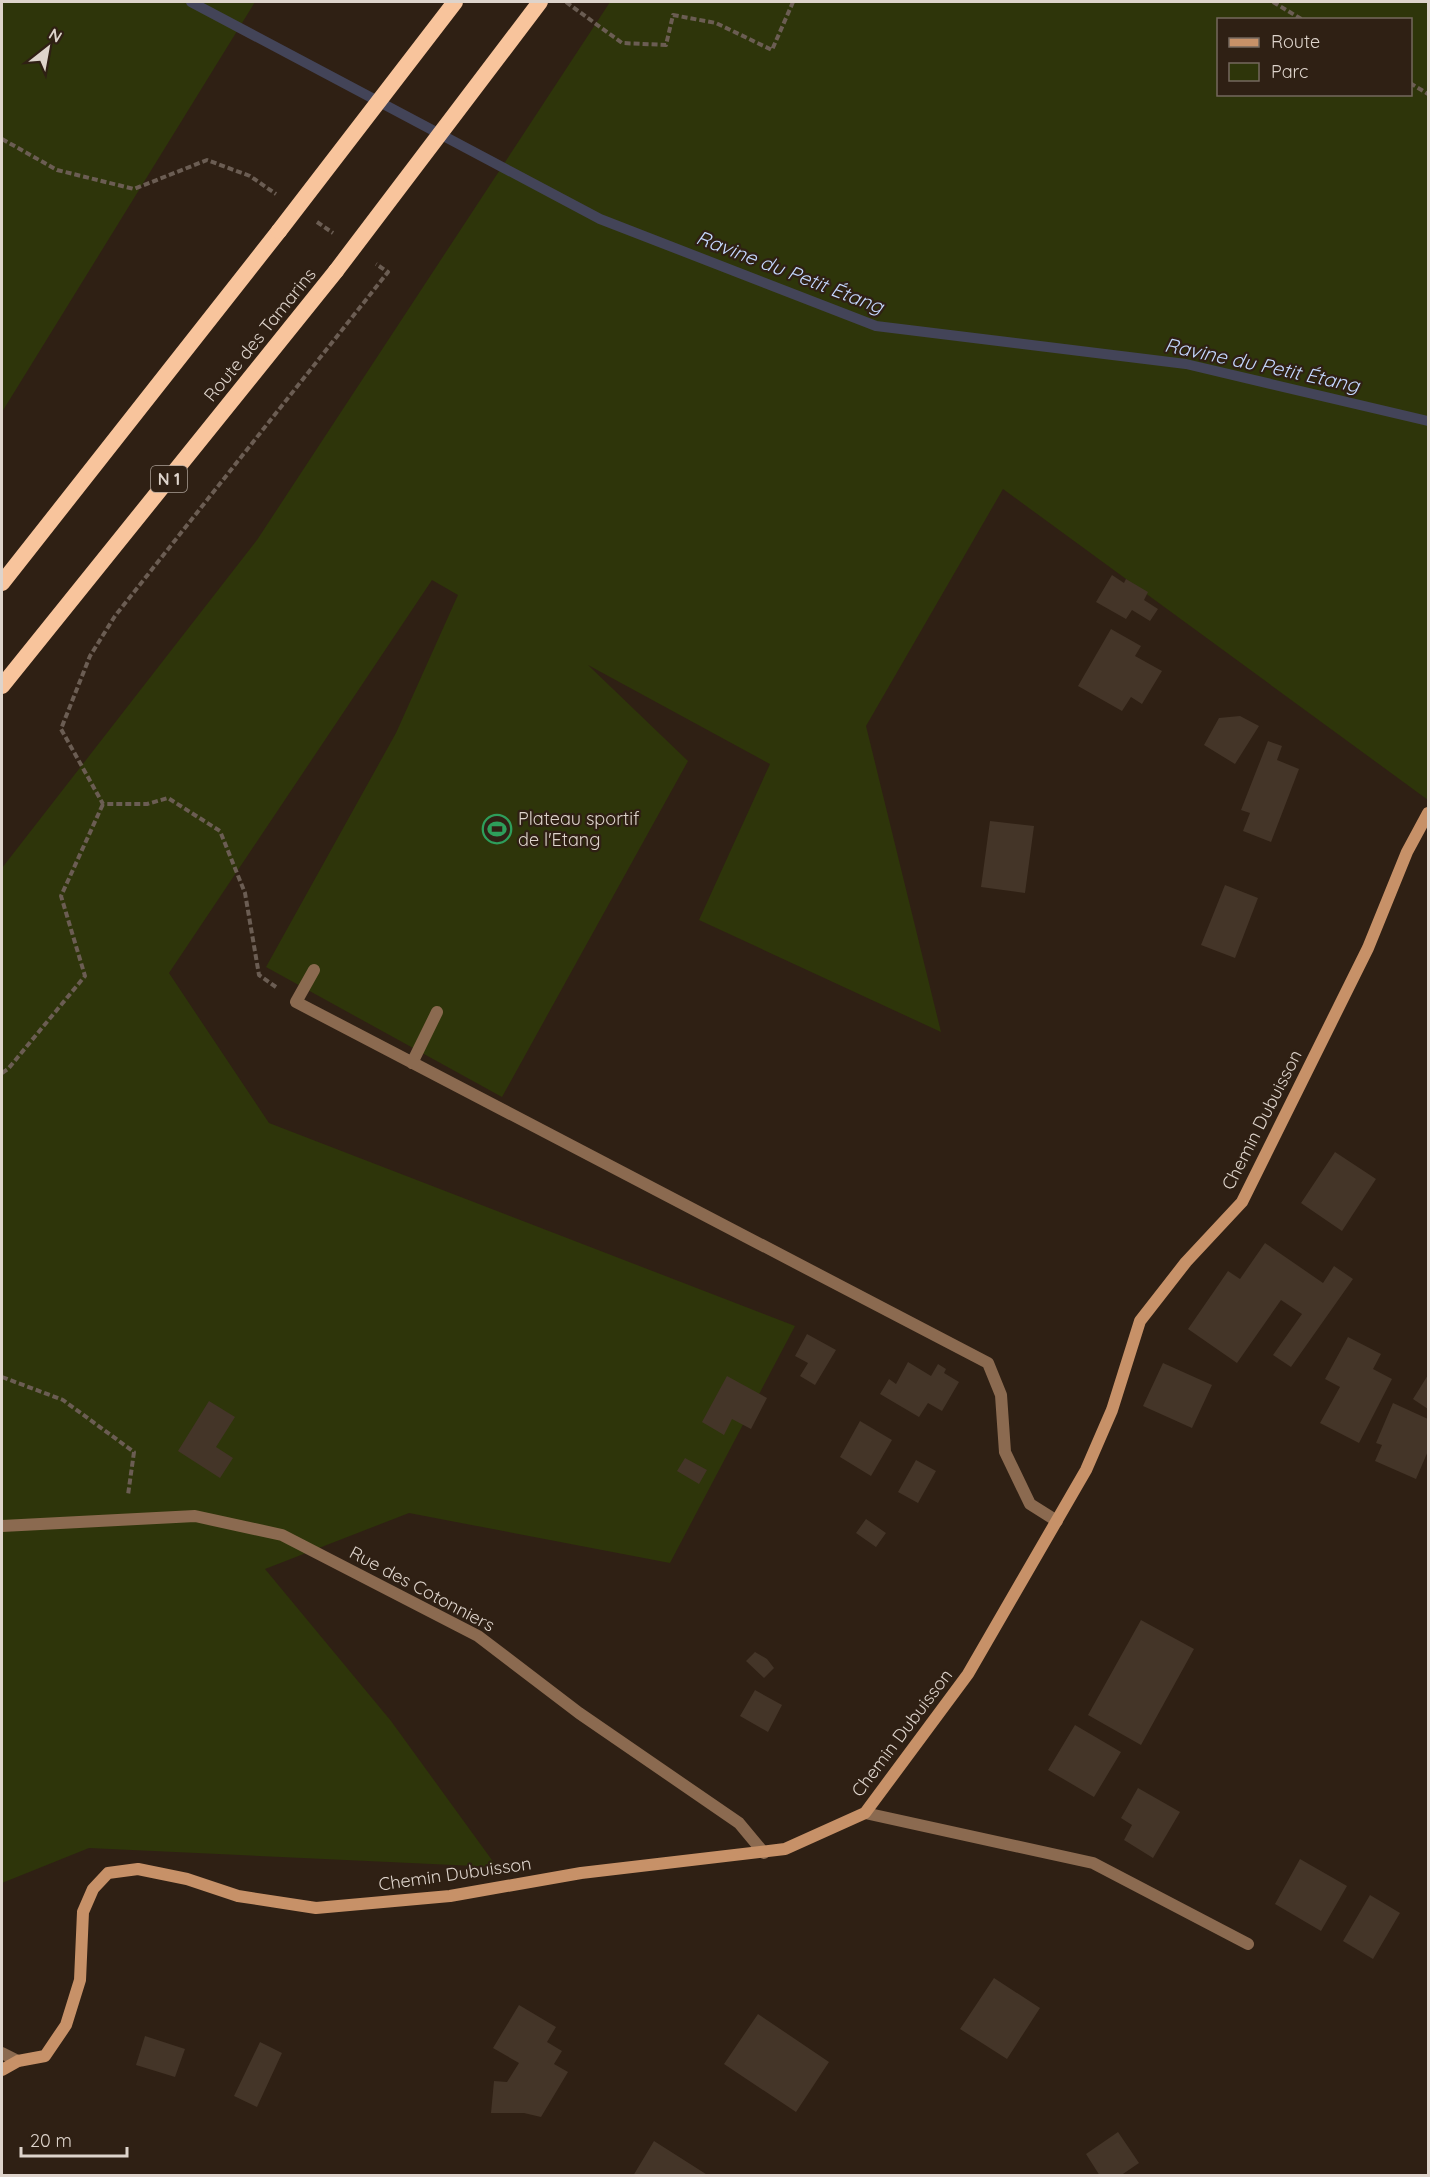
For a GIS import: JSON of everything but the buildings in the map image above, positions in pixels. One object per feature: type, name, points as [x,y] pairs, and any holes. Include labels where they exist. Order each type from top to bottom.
[{"type":"highway","points":[[2,583],[279,231],[455,2]]},
{"type":"highway","name":"Route des Tamarins","points":[[2,686],[336,271],[540,2]]},
{"type":"main road","name":"Chemin Dubuisson","points":[[2,2070],[18,2061],[45,2056],[66,2025],[80,1980],[83,1912],[93,1889],[108,1873],[138,1869],[187,1879],[238,1896],[316,1908],[450,1896],[580,1873],[764,1853],[785,1849],[865,1813],[968,1674],[1086,1470],[1112,1410],[1140,1321],[1186,1262],[1242,1202],[1368,948],[1407,852],[1428,813]]},
{"type":"street","points":[[314,970],[296,1002],[988,1363],[1001,1395],[1005,1452],[1030,1504],[1057,1521]]},
{"type":"street","points":[[412,1063],[437,1012]]},
{"type":"street","name":"Rue des Cotonniers","points":[[2,1526],[195,1516],[282,1535],[478,1636],[579,1713],[740,1823],[764,1853]]},
{"type":"street","points":[[865,1813],[1093,1863],[1248,1944]]},
{"type":"street","points":[[2,2053],[18,2061]]},
{"type":"path","points":[[565,2],[622,43],[666,45],[672,15],[716,23],[772,50],[793,2]]},
{"type":"path","points":[[1273,2],[1300,18]]},
{"type":"path","points":[[1412,84],[1428,94]]},
{"type":"path","points":[[2,139],[57,170],[134,189],[207,160],[250,176],[278,195]]},
{"type":"path","points":[[315,221],[333,234]]},
{"type":"path","points":[[103,804],[61,729],[90,656],[115,616],[388,272],[370,260]]},
{"type":"path","points":[[103,804],[147,804],[168,798],[219,831],[245,893],[259,975],[296,1002]]},
{"type":"path","points":[[2,1073],[8,1069],[85,976],[61,896],[103,804]]},
{"type":"path","points":[[2,1377],[63,1400],[134,1452],[124,1520]]},
{"type":"green space","points":[[2,2],[255,2],[2,412]]},
{"type":"green space","points":[[610,2],[1428,2],[1428,800],[1003,489],[866,726],[941,1032],[699,920],[770,764],[588,665],[688,761],[502,1097],[266,967],[396,733],[458,595],[432,580],[169,973],[269,1123],[795,1326],[670,1563],[409,1513],[265,1569],[391,1721],[497,1867],[89,1848],[2,1883],[2,868],[257,540]]},
{"type":"waterway","name":"Ravine du Petit Étang","points":[[191,2],[600,219],[876,326],[1186,364],[1428,421]]},
{"type":"place","name":"Plateau sportif de l'Etang","points":[[497,829]]}]
